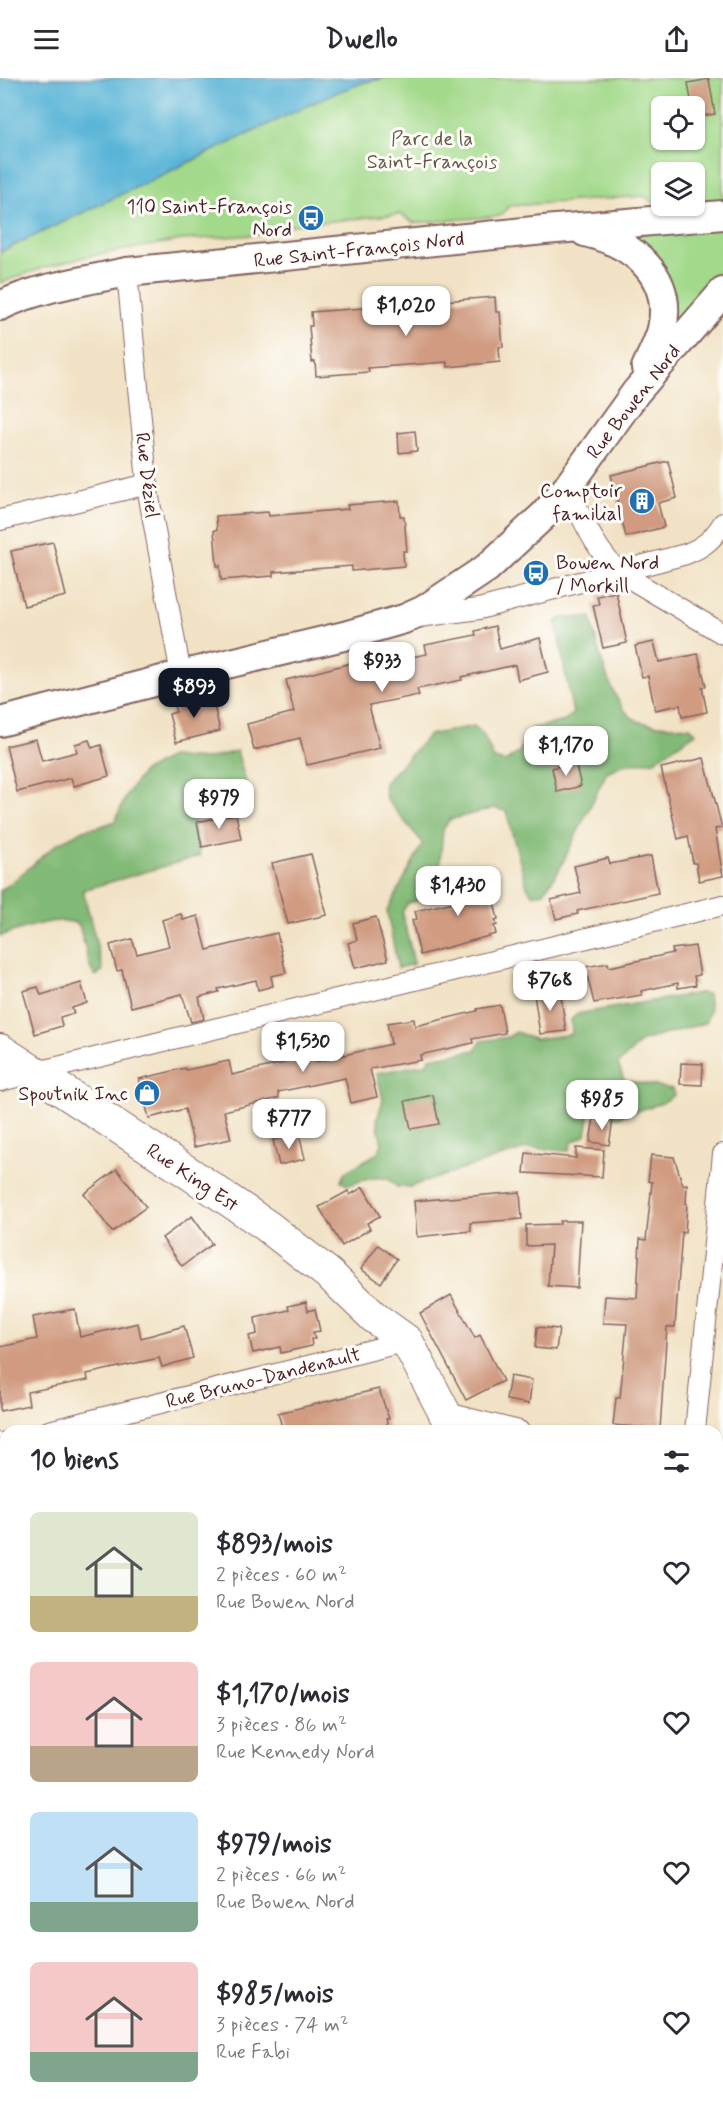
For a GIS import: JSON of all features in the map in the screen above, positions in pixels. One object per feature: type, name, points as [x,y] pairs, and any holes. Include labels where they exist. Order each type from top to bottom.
[{"type":"main road","name":"Rue King Est","points":[[0,1050],[267,1226],[330,1275],[389,1335],[442,1424]]},
{"type":"street","name":"Rue Saint-François Nord","points":[[0,306],[11,300],[62,286],[127,272],[723,215]]},
{"type":"street","points":[[569,228],[603,236],[620,243],[645,263],[655,277],[661,292],[662,330],[636,392]]},
{"type":"street","name":"Rue Déziel","points":[[127,272],[147,484],[181,675]]},
{"type":"street","name":"Rue Bowen Nord","points":[[0,722],[348,635],[404,619],[424,610],[487,568],[544,515],[567,488],[636,392],[723,292]]},
{"type":"street","points":[[0,520],[147,484]]},
{"type":"street","points":[[567,488],[600,550],[619,572],[723,634]]},
{"type":"street","name":"Rue Bowen Nord","points":[[404,619],[479,609],[701,548],[713,538],[723,523]]},
{"type":"street","points":[[0,1081],[723,905]]},
{"type":"street","points":[[696,1425],[723,1154]]},
{"type":"street","name":"Rue Bruno-Dandenault","points":[[70,1425],[389,1335]]},
{"type":"green space","name":"Parc de la Saint-François","points":[[386,78],[723,78],[723,199],[705,200],[705,162],[651,162],[651,201],[644,196],[509,206],[500,216],[414,223],[400,214],[285,226],[269,234],[182,240],[89,256],[39,269],[0,283],[0,252],[332,94],[365,82]]},
{"type":"green space","points":[[723,226],[723,268],[673,326],[622,235]]},
{"type":"green space","points":[[591,617],[613,691],[629,715],[638,721],[650,724],[690,727],[696,733],[654,761],[622,765],[607,772],[559,870],[544,892],[533,895],[527,887],[506,811],[494,808],[449,820],[443,830],[437,893],[408,903],[402,912],[414,964],[398,968],[387,911],[423,843],[386,799],[384,783],[429,735],[474,726],[483,734],[494,759],[505,762],[519,752],[530,729],[565,721],[573,714],[556,622],[561,618]]},
{"type":"green space","points":[[237,751],[250,797],[191,810],[200,856],[83,890],[103,970],[96,976],[91,970],[79,925],[62,921],[51,922],[0,936],[0,891],[57,844],[86,829],[115,821],[127,794],[143,772],[170,757],[207,759]]},
{"type":"green space","points":[[699,993],[708,994],[710,1011],[705,1023],[642,1041],[618,1064],[624,1080],[672,1089],[674,1095],[662,1103],[618,1117],[590,1112],[586,1135],[572,1142],[569,1151],[528,1148],[409,1187],[397,1187],[387,1179],[381,1178],[347,1185],[341,1181],[345,1172],[378,1153],[382,1144],[377,1120],[383,1100],[377,1073],[426,1064],[430,1058],[476,1050],[481,1041],[508,1037],[516,1032],[536,1039],[572,1034],[571,1020],[577,1014]]},
{"type":"water","points":[[0,78],[386,78],[365,82],[332,94],[0,252]]},
{"type":"building","points":[[709,79],[715,114],[705,115],[705,96],[690,96],[688,83]]},
{"type":"building","points":[[495,297],[496,312],[500,312],[503,347],[499,347],[500,362],[448,367],[447,362],[368,368],[369,372],[316,376],[315,361],[312,362],[309,326],[312,326],[311,312],[364,308],[364,311],[443,305],[443,301]]},
{"type":"building","points":[[415,431],[417,451],[399,453],[398,433]]},
{"type":"building","name":"Comptoir familial","points":[[668,461],[677,498],[658,503],[664,527],[626,537],[611,475]]},
{"type":"building","points":[[399,501],[400,516],[404,516],[407,551],[403,551],[404,566],[352,571],[352,566],[273,572],[273,576],[221,580],[220,565],[217,566],[214,530],[217,530],[216,516],[268,512],[269,516],[348,509],[347,505]]},
{"type":"building","points":[[53,542],[66,596],[24,606],[11,551]]},
{"type":"building","points":[[616,592],[627,643],[603,648],[593,605],[599,604],[597,596]]},
{"type":"building","points":[[495,626],[500,649],[540,638],[548,672],[518,680],[515,665],[461,677],[462,680],[417,689],[419,695],[369,705],[380,748],[307,765],[300,738],[254,750],[247,724],[294,712],[286,680],[359,661],[360,667],[427,654],[425,645],[476,635],[475,631]]},
{"type":"building","points":[[654,642],[659,662],[698,654],[706,686],[702,687],[707,712],[682,717],[680,705],[655,710],[648,676],[642,677],[635,646]]},
{"type":"building","points":[[203,695],[205,703],[213,701],[220,731],[176,742],[169,714],[176,712],[173,703]]},
{"type":"building","points":[[36,739],[42,761],[77,752],[75,744],[89,740],[92,748],[101,745],[109,776],[74,786],[71,778],[17,792],[6,746]]},
{"type":"building","points":[[704,758],[722,828],[715,829],[723,876],[699,881],[688,836],[678,839],[661,768]]},
{"type":"building","points":[[575,762],[581,786],[557,792],[552,768]]},
{"type":"building","points":[[236,814],[241,839],[202,847],[197,822]]},
{"type":"building","points":[[311,854],[327,915],[288,924],[272,863]]},
{"type":"building","points":[[651,856],[658,893],[577,911],[578,914],[556,919],[551,900],[581,893],[574,866],[608,858],[610,864]]},
{"type":"building","points":[[487,874],[498,919],[495,920],[497,925],[494,926],[496,934],[420,955],[412,920],[417,919],[415,911],[454,902],[449,883]]},
{"type":"building","points":[[181,914],[183,920],[198,916],[207,950],[277,933],[286,973],[271,976],[273,986],[258,990],[256,980],[218,989],[219,992],[199,997],[204,1019],[191,1022],[182,994],[131,1007],[122,970],[117,971],[110,945],[132,939],[137,954],[169,946],[162,920]]},
{"type":"building","points":[[376,917],[388,960],[355,968],[348,943],[357,940],[353,923]]},
{"type":"building","points":[[695,946],[700,975],[694,976],[696,985],[678,988],[678,983],[641,991],[642,995],[594,1003],[585,967],[608,963],[609,967],[673,953],[672,949]]},
{"type":"building","points":[[81,983],[87,1003],[72,1008],[74,1013],[60,1017],[62,1026],[35,1034],[23,991],[38,987],[41,995]]},
{"type":"building","points":[[560,990],[566,1031],[540,1034],[534,994]]},
{"type":"building","points":[[500,1005],[505,1033],[472,1039],[473,1043],[420,1055],[421,1060],[370,1069],[377,1097],[351,1103],[345,1078],[278,1092],[279,1098],[224,1111],[231,1139],[194,1147],[185,1109],[149,1118],[139,1079],[229,1061],[232,1075],[284,1063],[283,1056],[312,1050],[315,1062],[391,1044],[387,1023],[414,1019],[415,1026]]},
{"type":"building","points":[[681,1063],[703,1064],[702,1085],[680,1084]]},
{"type":"building","points":[[433,1095],[439,1124],[411,1129],[405,1101]]},
{"type":"building","points":[[594,1117],[613,1120],[609,1145],[590,1142]]},
{"type":"building","points":[[299,1134],[305,1159],[279,1165],[273,1140]]},
{"type":"building","points":[[576,1148],[604,1150],[602,1177],[524,1173],[526,1153],[576,1158]]},
{"type":"building","points":[[651,1155],[674,1157],[683,1185],[687,1184],[685,1233],[682,1232],[675,1327],[667,1327],[660,1425],[613,1425],[616,1398],[620,1398],[627,1324],[603,1323],[605,1296],[637,1298],[640,1239],[646,1240],[652,1182],[648,1181]]},
{"type":"building","points":[[117,1169],[146,1207],[112,1232],[84,1194]]},
{"type":"building","points":[[363,1187],[380,1216],[367,1223],[370,1229],[342,1246],[319,1207],[348,1191],[350,1195]]},
{"type":"building","points":[[520,1192],[522,1219],[470,1223],[471,1231],[417,1237],[414,1201]]},
{"type":"building","points":[[192,1216],[212,1244],[182,1266],[162,1238]]},
{"type":"building","points":[[560,1221],[581,1221],[577,1288],[548,1286],[551,1245],[526,1246],[526,1225],[560,1224]]},
{"type":"building","points":[[378,1245],[397,1259],[381,1283],[361,1269]]},
{"type":"building","points":[[451,1295],[475,1338],[480,1335],[503,1381],[466,1400],[420,1313]]},
{"type":"building","points":[[306,1302],[308,1311],[315,1309],[320,1331],[313,1332],[315,1339],[311,1339],[312,1346],[281,1353],[280,1347],[253,1353],[249,1336],[257,1334],[255,1318],[289,1310],[288,1306]]},
{"type":"building","points":[[75,1309],[80,1337],[138,1323],[141,1338],[184,1326],[193,1358],[162,1367],[159,1358],[87,1374],[88,1380],[27,1392],[29,1405],[0,1411],[0,1347],[37,1339],[33,1317]]},
{"type":"building","points":[[537,1327],[559,1329],[556,1350],[535,1348]]},
{"type":"building","points":[[510,1376],[532,1380],[529,1404],[506,1400]]},
{"type":"building","points":[[379,1389],[389,1419],[386,1419],[388,1425],[281,1425],[278,1413]]},
{"type":"place","name":"110 Saint-François Nord","points":[[311,218]]},
{"type":"place","name":"Comptoir familial","points":[[642,501]]},
{"type":"place","name":"Bowen Nord / Morkill","points":[[536,573]]},
{"type":"place","name":"Spoutnik Inc","points":[[147,1093]]}]
